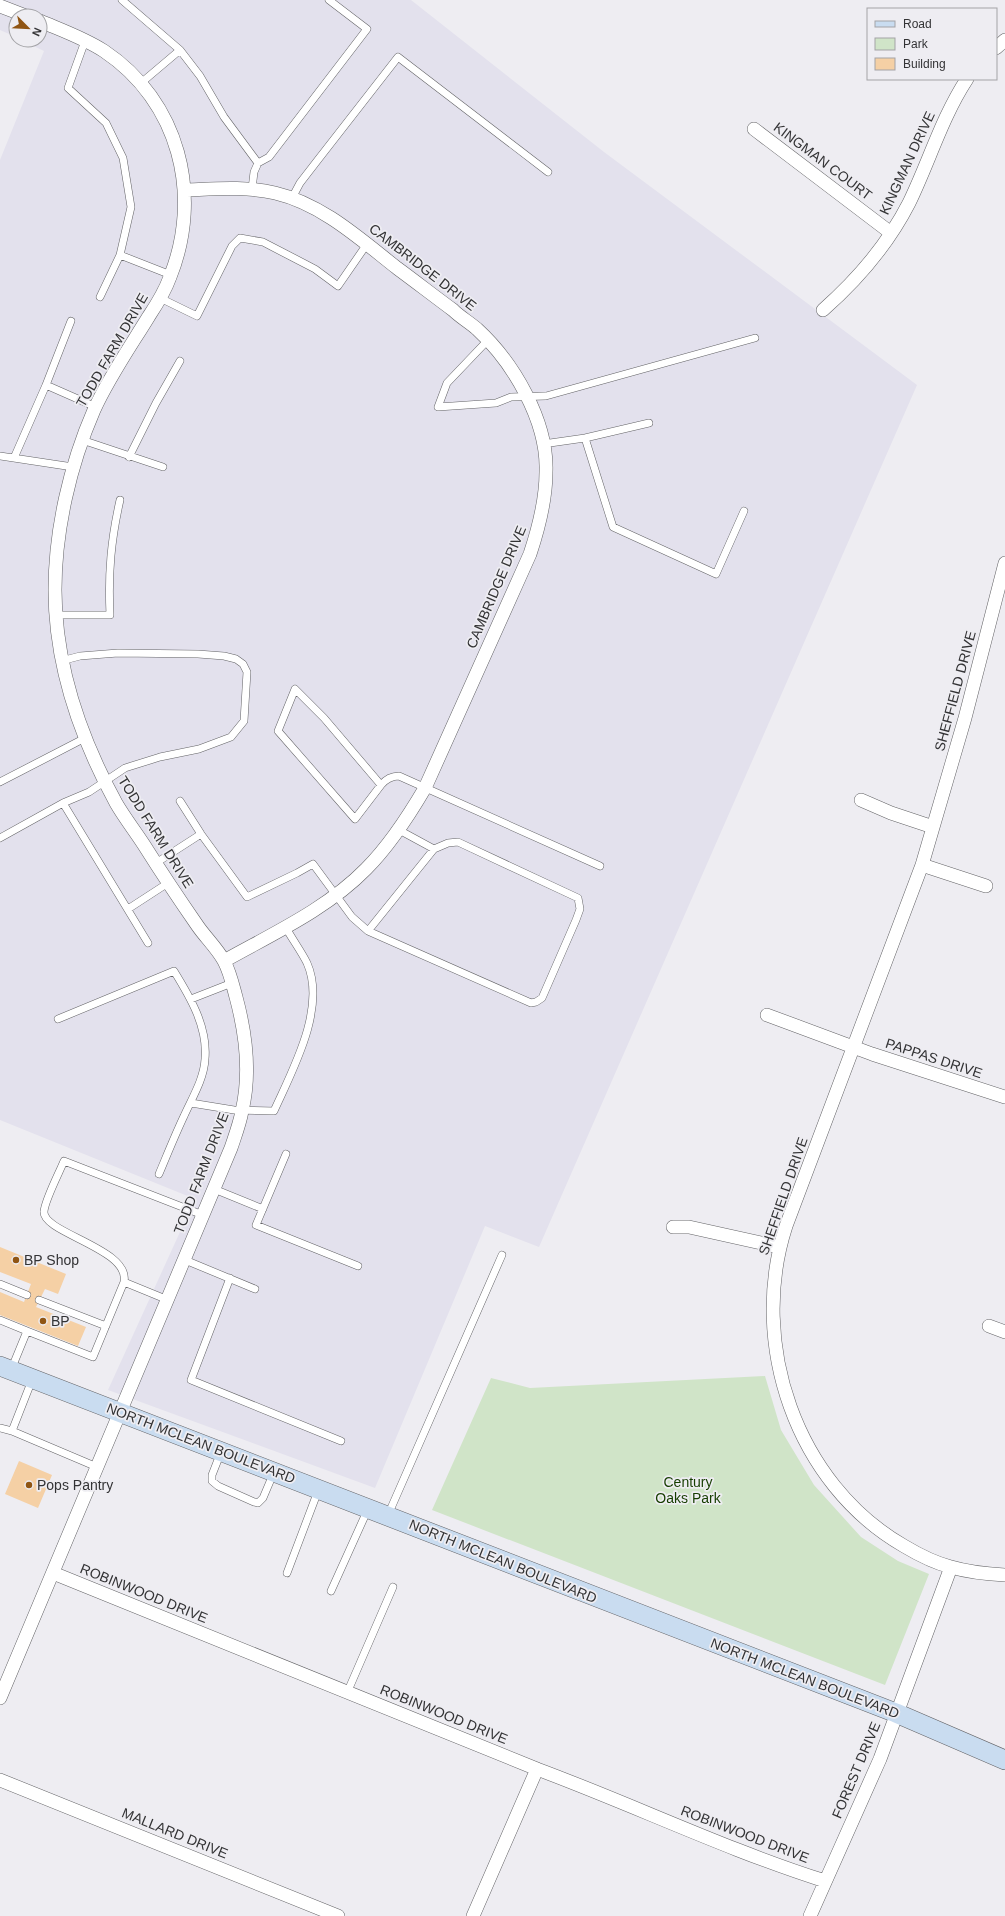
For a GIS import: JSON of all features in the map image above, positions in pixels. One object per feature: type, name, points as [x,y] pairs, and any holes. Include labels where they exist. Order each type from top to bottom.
[{"type":"main road","name":"NORTH MCLEAN BOULEVARD","points":[[5,1368],[121,1411],[221,1452],[369,1507],[531,1572],[896,1713],[1005,1760]]},
{"type":"street","name":"TODD FARM DRIVE","points":[[0,1698],[231,1148],[243,1110],[246,1078],[246,1046],[242,1020],[224,961],[168,884],[156,863],[116,803],[85,738],[72,702],[61,662],[56,615],[55,588],[58,544],[74,467],[82,440],[96,407],[160,298],[171,275],[186,219],[181,162],[171,132],[157,104],[140,84],[104,51],[48,25]]},
{"type":"street","points":[[997,47],[1005,40]]},
{"type":"street","name":"KINGMAN DRIVE","points":[[823,310],[875,257],[908,205],[947,117],[966,80]]},
{"type":"street","name":"KINGMAN COURT","points":[[754,129],[891,232]]},
{"type":"street","name":"CAMBRIDGE DRIVE","points":[[184,190],[252,189],[292,198],[337,221],[475,327],[488,340],[514,373],[527,396],[544,444],[546,471],[544,502],[538,529],[530,554],[425,788],[398,830],[366,870],[336,894],[286,926],[224,961]]},
{"type":"street","name":"SHEFFIELD DRIVE","points":[[1005,563],[965,718],[922,865],[779,1247],[775,1267],[773,1296],[777,1356],[790,1409],[814,1458],[835,1488],[863,1518],[913,1551],[951,1567],[1005,1575]]},
{"type":"street","points":[[862,800],[891,813],[933,827]]},
{"type":"street","points":[[922,865],[986,886]]},
{"type":"street","name":"PAPPAS DRIVE","points":[[767,1015],[853,1048],[1005,1097]]},
{"type":"street","points":[[673,1227],[689,1227],[779,1247]]},
{"type":"street","points":[[989,1326],[1005,1332]]},
{"type":"street","name":"FOREST DRIVE","points":[[810,1916],[880,1759],[951,1567]]},
{"type":"street","name":"ROBINWOOD DRIVE","points":[[53,1573],[347,1693],[611,1797],[740,1851],[825,1881]]},
{"type":"street","points":[[473,1916],[537,1769]]},
{"type":"street","name":"MALLARD DRIVE","points":[[0,1780],[338,1916]]},
{"type":"lane","points":[[122,0],[180,50],[200,76],[224,117],[258,163]]},
{"type":"lane","points":[[252,189],[254,172],[258,163],[269,157],[366,29],[329,0]]},
{"type":"lane","points":[[85,41],[68,88],[106,124],[123,158],[131,206],[120,255],[100,297]]},
{"type":"lane","points":[[140,84],[180,50]]},
{"type":"lane","points":[[292,198],[300,183],[398,57],[548,172]]},
{"type":"lane","points":[[160,298],[196,316],[232,246],[240,238],[263,242],[315,268],[338,286],[367,244]]},
{"type":"lane","points":[[120,255],[171,275]]},
{"type":"lane","points":[[14,458],[72,321]]},
{"type":"lane","points":[[488,340],[447,383],[438,407],[496,403],[512,397],[546,396],[755,338]]},
{"type":"lane","points":[[129,457],[156,403],[180,361]]},
{"type":"lane","points":[[46,385],[96,407]]},
{"type":"lane","points":[[544,444],[585,438],[649,423]]},
{"type":"lane","points":[[585,438],[613,527],[716,574],[744,511]]},
{"type":"lane","points":[[82,440],[129,457],[163,467]]},
{"type":"lane","points":[[0,456],[74,467]]},
{"type":"lane","points":[[56,615],[110,615],[108,580],[112,535],[120,500]]},
{"type":"lane","points":[[0,838],[63,803],[89,792],[125,768],[199,749],[231,737],[244,721],[247,672],[243,664],[236,659],[224,656],[198,654],[112,653],[80,656],[61,662]]},
{"type":"lane","points":[[381,786],[324,718],[295,689],[278,731],[355,819],[381,786],[392,776],[399,776],[600,866]]},
{"type":"lane","points":[[0,782],[85,738]]},
{"type":"lane","points":[[180,801],[201,834],[247,897],[313,864],[352,917],[368,931],[531,1002],[536,1002],[542,998],[580,909],[578,898],[458,842],[448,843],[434,849],[368,931]]},
{"type":"lane","points":[[63,803],[148,943]]},
{"type":"lane","points":[[398,830],[434,849]]},
{"type":"lane","points":[[156,863],[201,834]]},
{"type":"lane","points":[[128,909],[168,884]]},
{"type":"lane","points":[[191,1103],[243,1110],[274,1111],[299,1057],[308,1028],[313,1002],[312,982],[307,964],[286,926]]},
{"type":"lane","points":[[58,1019],[174,971],[191,1000],[204,1041],[206,1059],[191,1103],[159,1174]]},
{"type":"lane","points":[[191,1000],[232,984]]},
{"type":"lane","points":[[286,1154],[256,1225],[358,1266]]},
{"type":"lane","points":[[0,1320],[93,1357],[124,1282],[123,1270],[114,1259],[62,1229],[50,1224],[46,1219],[45,1208],[64,1161],[203,1215]]},
{"type":"lane","points":[[214,1189],[263,1209]]},
{"type":"lane","points":[[388,1515],[502,1255]]},
{"type":"lane","points":[[185,1260],[255,1289]]},
{"type":"lane","points":[[230,1278],[191,1380],[341,1441]]},
{"type":"lane","points":[[124,1282],[168,1300]]},
{"type":"lane","points":[[0,1284],[27,1295]]},
{"type":"lane","points":[[39,1300],[106,1326]]},
{"type":"lane","points":[[5,1368],[26,1331]]},
{"type":"lane","points":[[12,1431],[33,1378]]},
{"type":"lane","points":[[0,1428],[12,1431],[97,1467]]},
{"type":"lane","points":[[221,1452],[212,1475],[212,1481],[218,1486],[254,1502],[258,1503],[263,1498],[274,1471]]},
{"type":"lane","points":[[287,1573],[318,1488]]},
{"type":"lane","points":[[331,1591],[369,1507]]},
{"type":"lane","points":[[347,1693],[393,1587]]},
{"type":"shaded area","points":[[0,0],[411,0],[604,152],[917,385],[539,1247],[485,1226],[375,1488],[108,1390],[195,1199],[0,1120],[0,160],[44,51],[38,48],[48,48],[48,8],[8,8],[8,34],[0,30]]},
{"type":"green space","name":"Century Oaks Park","points":[[765,1376],[781,1430],[814,1485],[861,1537],[898,1561],[929,1574],[885,1685],[432,1510],[491,1378],[530,1388]]},
{"type":"building","points":[[0,1247],[66,1274],[58,1294],[45,1289],[36,1307],[86,1327],[78,1346],[0,1315],[0,1292],[24,1302],[31,1284],[0,1272]]},
{"type":"building","name":"Pops Pantry","points":[[19,1461],[52,1475],[38,1508],[5,1494]]},
{"type":"place","name":"BP Shop","points":[[16,1260]]},
{"type":"place","name":"BP","points":[[43,1321]]},
{"type":"place","name":"Pops Pantry","points":[[29,1485]]}]
